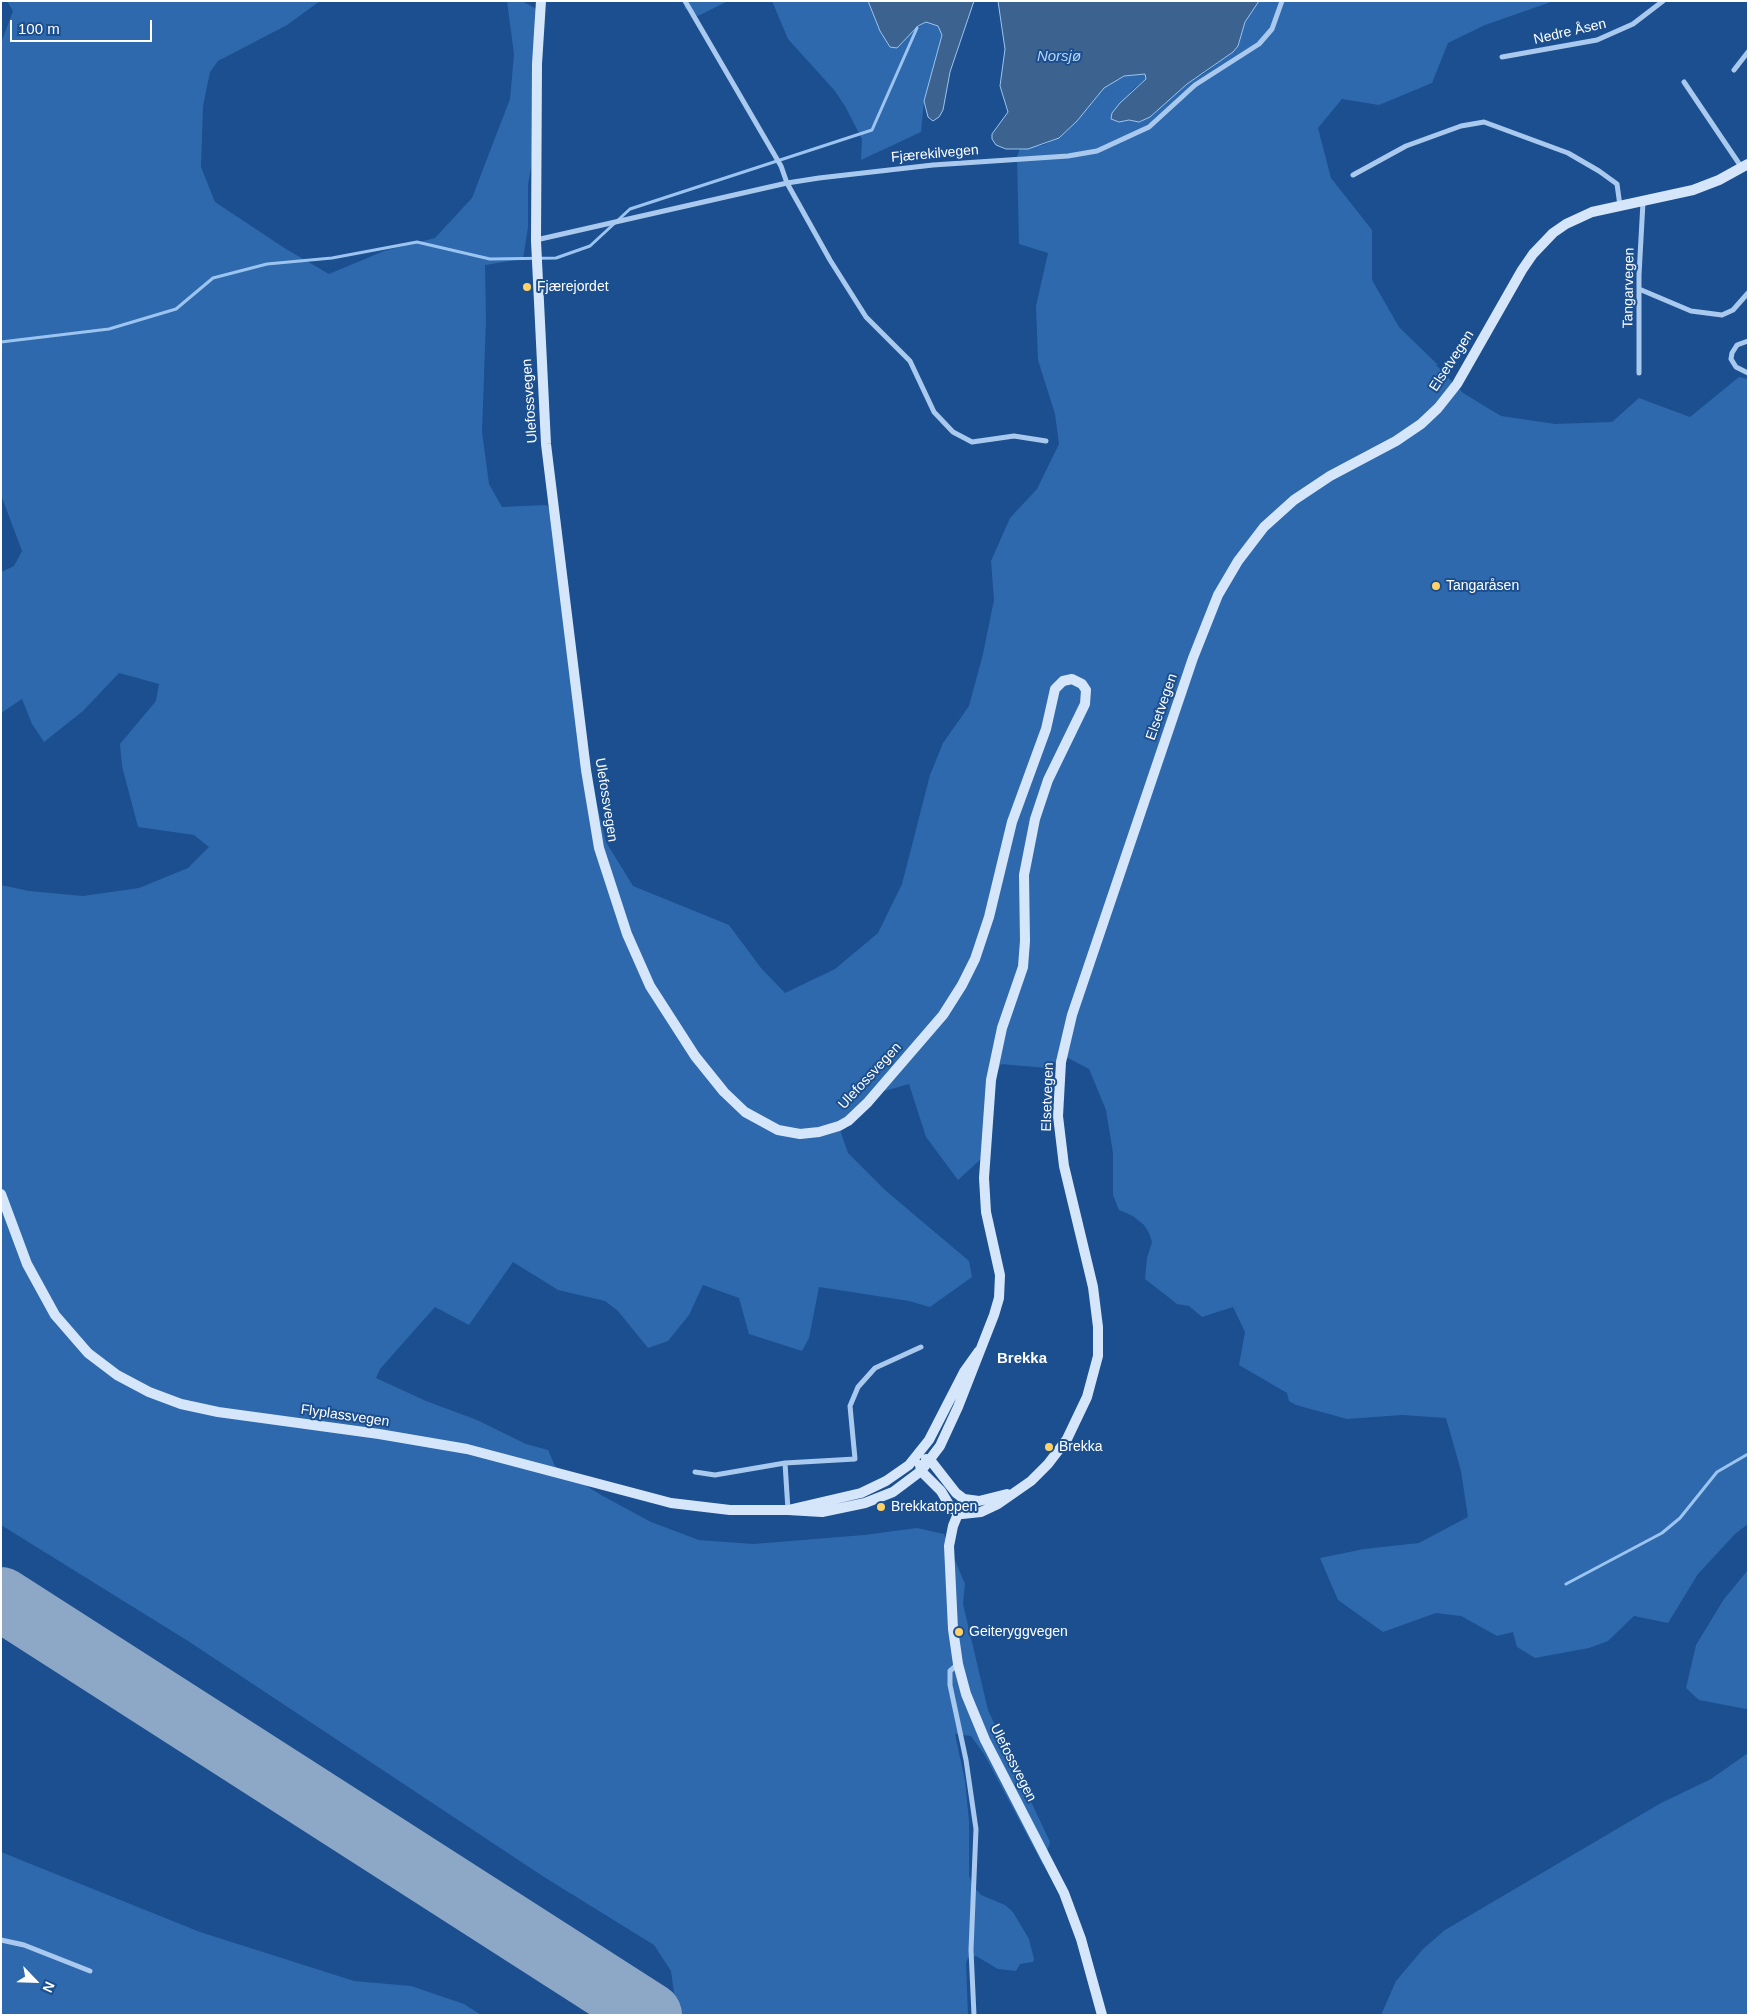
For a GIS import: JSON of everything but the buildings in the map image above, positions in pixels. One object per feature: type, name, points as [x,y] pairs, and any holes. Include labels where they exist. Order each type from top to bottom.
[{"type":"street","name":"Ulefossvegen","points":[[541,1],[537,64],[536,240],[546,444],[586,770],[599,848],[626,934],[650,986],[694,1056],[724,1092],[745,1112],[778,1130],[800,1134],[819,1132],[839,1126],[868,1102],[943,1015],[962,986],[975,959],[989,917],[1012,822],[1046,730],[1056,689],[1063,681],[1072,679],[1082,684],[1086,690],[1085,704],[1041,798],[1026,860],[1023,898],[1025,941],[1023,967],[997,1047],[987,1111],[985,1199],[988,1225],[997,1258],[1000,1288],[994,1315],[958,1407],[931,1461],[922,1472]]},
{"type":"street","points":[[685,1],[781,166],[787,183],[850,295],[875,328],[910,361],[927,401],[943,422],[960,437],[972,442],[1014,436],[1046,441]]},
{"type":"street","name":"Fjærekilvegen","points":[[536,240],[787,183],[854,173],[1068,156],[1097,151],[1149,127],[1196,85],[1259,44],[1272,30],[1282,1]]},
{"type":"street","name":"Nedre Åsen","points":[[1502,56],[1575,45],[1601,39],[1633,24],[1663,1]]},
{"type":"street","points":[[1734,70],[1748,52]]},
{"type":"street","points":[[1684,82],[1745,166]]},
{"type":"street","points":[[1353,175],[1406,146],[1461,126],[1484,122],[1568,153],[1599,171],[1617,184],[1620,206]]},
{"type":"street","name":"Elsetvegen","points":[[957,1512],[970,1514],[981,1512],[998,1504],[1035,1477],[1058,1452],[1082,1411],[1095,1369],[1099,1338],[1097,1312],[1066,1182],[1060,1138],[1058,1097],[1061,1062],[1072,1015],[1190,667],[1218,595],[1246,550],[1277,514],[1310,488],[1409,432],[1438,408],[1457,384],[1512,287],[1542,244],[1566,224],[1578,218],[1620,206],[1693,190],[1745,166]]},
{"type":"street","name":"Tangarvegen","points":[[1639,373],[1639,289],[1643,202]]},
{"type":"street","points":[[1639,289],[1691,311],[1722,315],[1733,310],[1748,293]]},
{"type":"street","points":[[1748,341],[1737,345],[1732,353],[1732,359],[1736,366],[1748,372]]},
{"type":"street","name":"Flyplassvegen","points":[[1,1194],[27,1264],[55,1315],[75,1340],[94,1358],[117,1375],[148,1392],[181,1404],[218,1412],[379,1434],[467,1449],[671,1503],[730,1510],[822,1512],[865,1503],[892,1492],[922,1472]]},
{"type":"street","points":[[695,1472],[715,1475],[785,1463],[854,1459],[850,1406],[858,1386],[875,1368],[921,1347]]},
{"type":"street","name":"Ulefossvegen","points":[[918,1457],[929,1440],[964,1372],[979,1351]]},
{"type":"street","points":[[918,1457],[931,1461],[956,1493],[964,1499]]},
{"type":"street","points":[[918,1457],[922,1472],[941,1491],[947,1504],[957,1512]]},
{"type":"street","name":"Flyplassvegen","points":[[788,1510],[850,1497],[873,1489],[900,1472],[918,1457]]},
{"type":"street","points":[[785,1463],[788,1510]]},
{"type":"street","name":"Elsetvegen","points":[[964,1499],[979,1501],[1010,1494]]},
{"type":"street","name":"Ulefossvegen","points":[[964,1499],[957,1512],[950,1535],[949,1555],[953,1629],[958,1664],[966,1694],[985,1740],[1064,1892],[1081,1939],[1102,2015]]},
{"type":"street","points":[[958,1664],[950,1670],[950,1685],[966,1760],[976,1829],[971,1950],[974,2015]]},
{"type":"street","points":[[1,1940],[24,1945],[90,1970]]},
{"type":"shaded area","points":[[7,1],[320,1],[287,25],[218,61],[210,72],[203,106],[201,167],[215,202],[286,249],[329,274],[384,251],[435,238],[472,198],[510,99],[514,54],[507,1],[522,1],[538,10],[534,152],[528,184],[528,227],[523,259],[485,265],[486,320],[482,432],[489,484],[502,507],[546,505],[560,518],[593,789],[606,842],[633,886],[729,925],[761,968],[785,993],[835,969],[878,933],[902,884],[930,775],[943,743],[969,706],[983,654],[994,600],[991,561],[1010,518],[1037,489],[1059,444],[1055,414],[1038,360],[1036,306],[1048,253],[1019,244],[1017,156],[1020,149],[1043,145],[1059,138],[1077,121],[1104,88],[1124,76],[1145,74],[1146,79],[1131,91],[1119,122],[1129,120],[1139,122],[1150,117],[1187,84],[1208,71],[1238,46],[1245,22],[1259,1],[1554,1],[1485,25],[1448,43],[1432,83],[1379,105],[1342,99],[1318,128],[1331,178],[1372,230],[1372,280],[1399,327],[1438,365],[1436,365],[1463,393],[1501,416],[1555,424],[1612,422],[1639,398],[1690,417],[1739,377],[1748,379],[1748,1524],[1735,1534],[1698,1574],[1668,1623],[1634,1616],[1608,1641],[1589,1648],[1535,1658],[1517,1647],[1513,1632],[1497,1636],[1461,1616],[1436,1613],[1383,1632],[1338,1600],[1320,1558],[1364,1549],[1419,1543],[1468,1517],[1461,1471],[1446,1418],[1402,1415],[1347,1419],[1296,1405],[1289,1401],[1287,1393],[1239,1365],[1245,1332],[1233,1307],[1202,1317],[1189,1306],[1177,1304],[1145,1279],[1147,1258],[1152,1242],[1149,1233],[1144,1225],[1133,1216],[1119,1210],[1113,1195],[1113,1153],[1106,1110],[1089,1069],[1068,1058],[1046,1068],[1001,1064],[990,1088],[982,1158],[958,1180],[926,1137],[909,1084],[881,1092],[839,1127],[848,1153],[885,1190],[969,1261],[972,1277],[930,1307],[909,1301],[819,1287],[809,1338],[802,1351],[749,1334],[739,1298],[703,1285],[689,1315],[668,1341],[648,1348],[618,1311],[605,1301],[558,1290],[513,1262],[469,1325],[435,1307],[380,1369],[376,1378],[426,1401],[477,1420],[526,1444],[548,1450],[555,1466],[601,1495],[651,1522],[699,1540],[753,1544],[864,1535],[917,1528],[944,1534],[965,1584],[963,1604],[988,1710],[1050,1842],[1043,1865],[984,1754],[971,1736],[955,1734],[965,1781],[969,1821],[969,1875],[972,1885],[981,1895],[1005,1905],[1013,1912],[1029,1939],[1034,1959],[1033,1962],[1020,1964],[1016,1971],[998,1969],[976,1956],[968,1958],[966,1963],[968,2015],[665,2015],[674,1993],[671,1971],[654,1945],[544,1877],[188,1641],[1,1525],[1,885],[29,891],[83,896],[139,888],[188,868],[209,847],[194,835],[138,827],[122,766],[120,744],[156,701],[159,684],[119,673],[83,711],[44,742],[32,724],[22,699],[1,713],[1,572],[14,566],[22,551],[1,495],[1,43],[13,11]]},
{"type":"shaded area","points":[[690,1],[728,1],[698,16],[684,8]]},
{"type":"shaded area","points":[[772,1],[868,1],[880,31],[890,46],[926,22],[938,26],[942,34],[924,101],[921,132],[861,160],[862,139],[846,108],[835,91],[788,39]]},
{"type":"shaded area","points":[[1748,1570],[1748,1708],[1746,1709],[1699,1700],[1686,1688],[1696,1645],[1724,1599]]},
{"type":"shaded area","points":[[1748,1753],[1748,2015],[1381,2015],[1396,1981],[1423,1949],[1445,1930],[1661,1803],[1711,1779]]},
{"type":"shaded area","points":[[1,1852],[200,1932],[354,1981],[411,1986],[464,2004],[481,2015],[1,2015]]},
{"type":"water","points":[[868,1],[974,1],[950,72],[943,110],[939,117],[933,121],[928,117],[924,101],[942,35],[938,26],[926,22],[918,26],[897,48],[890,47],[880,31]]},
{"type":"water","name":"Norsjø","points":[[998,1],[1259,1],[1245,22],[1238,46],[1233,52],[1187,84],[1150,117],[1139,122],[1129,120],[1119,122],[1111,119],[1112,113],[1120,103],[1146,79],[1145,74],[1124,76],[1104,88],[1077,121],[1059,138],[1028,149],[1006,149],[996,145],[992,139],[992,134],[1008,112],[1000,86],[1005,49]]},
{"type":"waterway","points":[[1,342],[109,329],[176,309],[213,278],[267,264],[332,258],[417,242],[490,259],[556,258],[590,246],[630,209],[872,130],[917,28]]},
{"type":"waterway","points":[[1566,1584],[1662,1533],[1680,1518],[1717,1472],[1748,1454]]},
{"type":"taxiway","points":[[569,1963],[580,1983],[628,2013],[639,2012],[645,2007],[646,1996],[639,1987],[631,1986],[612,1989],[608,1987]]},
{"type":"runway","points":[[1,1599],[650,2015]]},
{"type":"place","name":"Fjærejordet","points":[[527,287]]},
{"type":"place","name":"Tangaråsen","points":[[1436,586]]},
{"type":"place","name":"Brekka","points":[[1049,1447]]},
{"type":"place","name":"Brekkatoppen","points":[[881,1507]]},
{"type":"place","name":"Geiteryggvegen","points":[[959,1632]]},
{"type":"district","name":"Brekka","points":[[1022,1359]]}]
